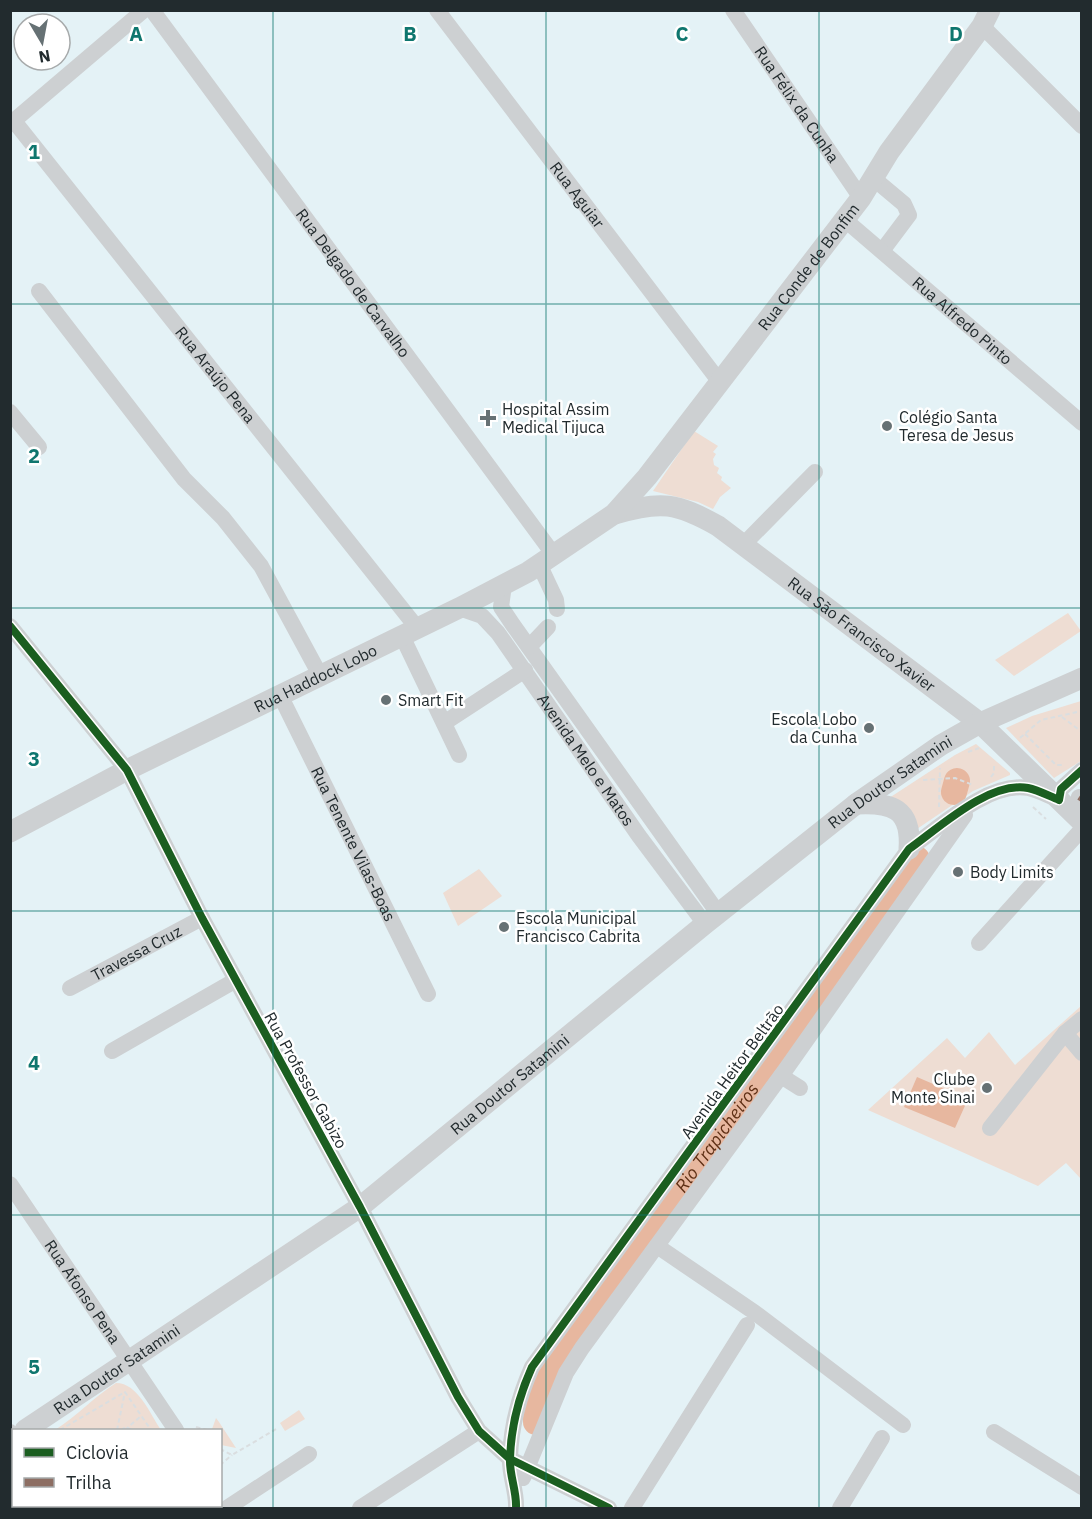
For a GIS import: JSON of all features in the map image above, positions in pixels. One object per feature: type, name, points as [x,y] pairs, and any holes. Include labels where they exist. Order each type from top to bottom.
[{"type":"main road","name":"Rua Conde de Bonfim","points":[[614,514],[647,477],[718,381],[861,198],[986,18]]},
{"type":"main road","name":"Rua São Francisco Xavier","points":[[614,514],[641,506],[662,505],[688,509],[743,545],[980,723],[1073,799],[1082,822]]},
{"type":"main road","name":"Rua Haddock Lobo","points":[[10,832],[127,771],[504,585],[547,560],[614,514]]},
{"type":"main road","points":[[980,723],[1082,678]]},
{"type":"main road","name":"Rua Doutor Satamini","points":[[28,1429],[360,1207],[711,919],[856,804],[941,745],[980,723]]},
{"type":"main road","points":[[856,804],[881,802],[900,814],[910,835],[909,849]]},
{"type":"street","points":[[12,123],[144,10]]},
{"type":"street","name":"Rua Delgado de Carvalho","points":[[152,10],[547,560],[556,609]]},
{"type":"street","name":"Rua Aguiar","points":[[437,10],[718,381]]},
{"type":"street","name":"Rua Félix da Cunha","points":[[733,10],[861,198]]},
{"type":"street","points":[[986,18],[1082,126]]},
{"type":"street","name":"Rua Araújo Pena","points":[[12,123],[410,632],[444,723],[459,755]]},
{"type":"street","points":[[873,178],[904,204],[909,214],[882,251]]},
{"type":"street","name":"Rua Alfredo Pinto","points":[[844,219],[1082,423]]},
{"type":"street","points":[[39,291],[184,479],[223,518],[261,566],[320,675]]},
{"type":"street","points":[[10,412],[39,447]]},
{"type":"street","points":[[743,545],[815,472]]},
{"type":"street","name":"Avenida Melo e Matos","points":[[504,585],[501,606],[529,647],[556,699],[646,831],[711,919]]},
{"type":"street","name":"Avenida Melo e Matos","points":[[459,608],[482,616],[525,670],[556,699]]},
{"type":"street","name":"Rua Professor Gabizo","points":[[10,626],[127,771],[202,918],[360,1207],[458,1397],[479,1431],[510,1460],[609,1509]]},
{"type":"street","points":[[529,647],[548,627]]},
{"type":"street","points":[[444,723],[525,670]]},
{"type":"street","name":"Rua Tenente Vilas-Boas","points":[[280,695],[428,994]]},
{"type":"street","points":[[1073,799],[1060,789],[1076,766]]},
{"type":"street","name":"Avenida Heitor Beltrão","points":[[516,1502],[510,1460],[518,1399],[532,1367],[909,849],[975,802],[994,792],[1012,787],[1029,788],[1073,799]]},
{"type":"street","points":[[516,1502],[526,1468],[566,1373],[784,1072],[975,802]]},
{"type":"street","points":[[980,943],[1082,829]]},
{"type":"street","name":"Travessa Cruz","points":[[70,988],[202,918]]},
{"type":"street","points":[[112,1051],[236,980]]},
{"type":"street","points":[[990,1128],[1065,1033],[1082,1019]]},
{"type":"street","points":[[1065,1033],[1082,1053]]},
{"type":"street","points":[[784,1072],[803,1084]]},
{"type":"street","name":"Rua Afonso Pena","points":[[10,1184],[175,1429]]},
{"type":"street","points":[[657,1246],[729,1295],[903,1425]]},
{"type":"street","points":[[632,1509],[747,1325]]},
{"type":"street","points":[[360,1509],[479,1431]]},
{"type":"street","points":[[10,1432],[12,1438]]},
{"type":"street","points":[[994,1432],[1082,1486]]},
{"type":"street","points":[[840,1509],[882,1438]]},
{"type":"street","points":[[227,1508],[309,1454]]},
{"type":"path","points":[[1018,740],[1032,725],[1041,720],[1082,711]]},
{"type":"path","points":[[1061,716],[1082,732]]},
{"type":"path","points":[[1025,734],[1056,765],[1076,766]]},
{"type":"path","points":[[964,754],[979,748],[986,754]]},
{"type":"path","points":[[986,782],[994,773],[995,758]]},
{"type":"path","points":[[938,811],[939,770],[947,763]]},
{"type":"path","points":[[914,785],[924,779],[939,778],[955,778],[974,785],[979,784]]},
{"type":"path","points":[[125,1392],[150,1429]]},
{"type":"path","points":[[63,1429],[125,1392]]},
{"type":"path","points":[[119,1429],[125,1392]]},
{"type":"path","points":[[126,1429],[141,1416]]},
{"type":"path","points":[[196,1427],[202,1429]]},
{"type":"path","points":[[222,1463],[278,1428]]},
{"type":"path","points":[[222,1450],[232,1455]]},
{"type":"shaded area","points":[[694,431],[718,446],[713,452],[716,454],[713,459],[714,465],[719,468],[717,473],[722,477],[721,480],[731,488],[720,497],[713,509],[698,502],[653,491]]},
{"type":"shaded area","points":[[1068,613],[1081,631],[1014,676],[995,660]]},
{"type":"shaded area","points":[[1081,701],[1081,761],[1054,778],[1006,728],[1032,716]]},
{"type":"shaded area","points":[[976,744],[1010,775],[973,791],[914,831],[886,800]]},
{"type":"shaded area","points":[[479,869],[502,896],[458,926],[443,893]]},
{"type":"shaded area","name":"Clube Monte Sinai","points":[[1081,1006],[1081,1179],[1066,1163],[1038,1186],[868,1110],[947,1038],[965,1058],[989,1032],[1015,1065]]},
{"type":"shaded area","points":[[917,1077],[968,1099],[955,1128],[904,1107]]},
{"type":"shaded area","points":[[116,1383],[131,1388],[148,1408],[160,1429],[56,1429]]},
{"type":"shaded area","points":[[299,1410],[305,1419],[285,1431],[280,1423]]},
{"type":"shaded area","points":[[216,1418],[236,1448],[222,1445],[222,1429],[212,1429]]},
{"type":"shaded area","points":[[11,1461],[12,1507],[212,1508],[11,1508]]},
{"type":"waterway","name":"Rio Trapicheiros","points":[[954,792],[957,781]]},
{"type":"waterway","name":"Rio Trapicheiros","points":[[536,1422],[536,1394],[552,1365],[917,859]]},
{"type":"cycle path","points":[[10,626],[127,770],[202,918],[360,1207],[458,1397],[479,1431],[510,1459],[609,1508]]},
{"type":"cycle path","points":[[516,1508],[510,1464],[512,1434],[516,1411],[532,1367],[909,849],[950,818],[981,798],[997,791],[1028,788],[1059,800],[1061,789],[1082,770]]},
{"type":"place","name":"Hospital Assim Medical Tijuca","points":[[488,418]]},
{"type":"place","name":"Colégio Santa Teresa de Jesus","points":[[887,426]]},
{"type":"place","name":"Smart Fit","points":[[386,700]]},
{"type":"place","name":"Escola Lobo da Cunha","points":[[869,728]]},
{"type":"place","name":"Body Limits","points":[[958,872]]},
{"type":"place","name":"Escola Municipal Francisco Cabrita","points":[[504,927]]},
{"type":"place","name":"Clube Monte Sinai","points":[[987,1088]]}]
